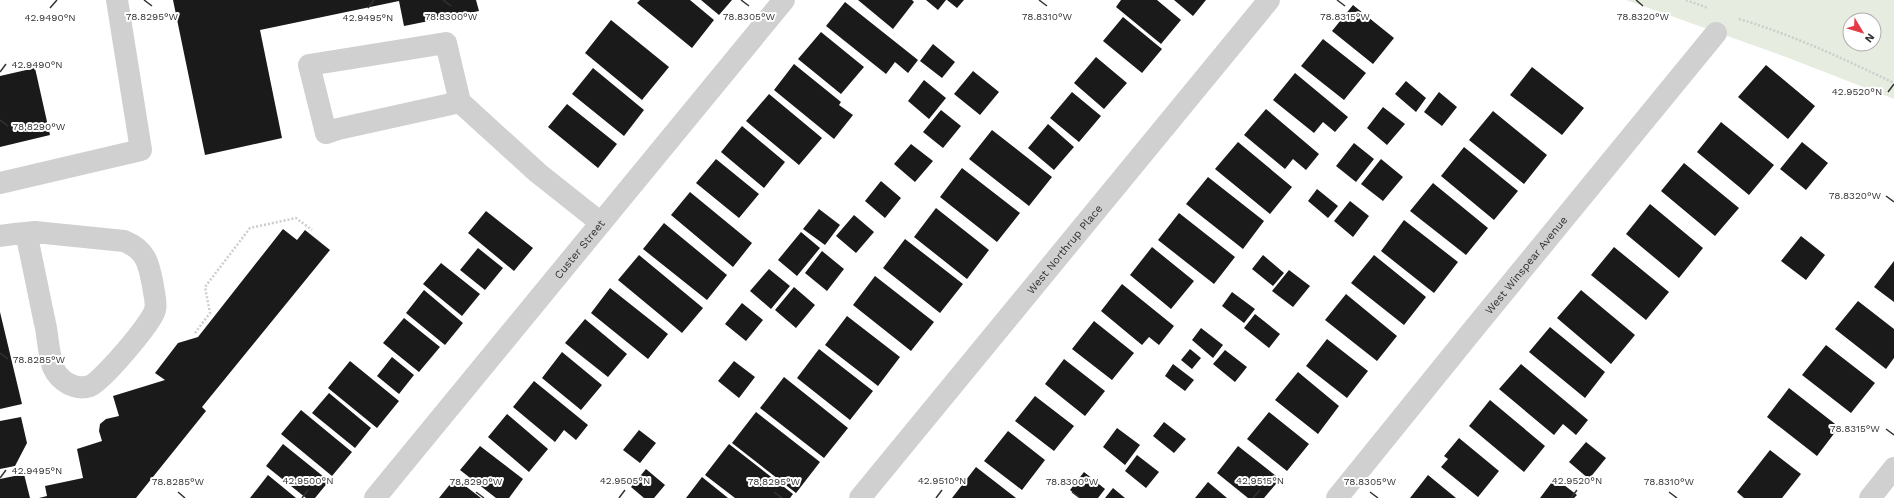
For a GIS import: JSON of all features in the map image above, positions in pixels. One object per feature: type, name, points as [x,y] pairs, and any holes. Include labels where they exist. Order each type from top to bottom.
[{"type":"street","points":[[0,183],[141,150],[117,0]]},
{"type":"street","name":"Custer Street","points":[[375,498],[784,0]]},
{"type":"street","name":"West Northrup Place","points":[[860,498],[1269,0]]},
{"type":"street","name":"West Winspear Avenue","points":[[1337,498],[1472,330],[1716,33]]},
{"type":"street","points":[[460,102],[326,133],[309,65],[446,43],[460,102],[538,173],[601,223]]},
{"type":"street","points":[[0,236],[26,233],[35,232],[124,241],[140,251],[148,263],[156,302],[155,310],[136,341],[91,385],[78,388],[71,386],[53,367],[26,233]]},
{"type":"street","points":[[1870,498],[1894,468]]},
{"type":"path","points":[[1686,0],[1715,11]]},
{"type":"path","points":[[1736,18],[1761,25],[1894,83]]},
{"type":"path","points":[[195,333],[210,313],[205,287],[250,228],[296,218],[312,230]]},
{"type":"shaded area","points":[[1626,0],[1894,0],[1894,99],[1786,57]]},
{"type":"building","points":[[173,0],[476,0],[479,11],[404,26],[399,1],[260,30],[282,138],[205,155]]},
{"type":"building","points":[[640,0],[690,0],[714,20],[692,48],[637,3]]},
{"type":"building","points":[[701,0],[732,0],[719,15]]},
{"type":"building","points":[[858,0],[912,0],[914,2],[893,29]]},
{"type":"building","points":[[926,0],[946,0],[938,10]]},
{"type":"building","points":[[947,0],[964,0],[957,8]]},
{"type":"building","points":[[1121,0],[1157,0],[1181,20],[1161,44],[1116,7]]},
{"type":"building","points":[[1174,0],[1206,0],[1193,16]]},
{"type":"building","points":[[845,2],[918,60],[908,73],[895,62],[886,74],[826,26]]},
{"type":"building","points":[[1353,5],[1394,38],[1373,64],[1332,31]]},
{"type":"building","points":[[1123,17],[1162,49],[1142,73],[1103,41]]},
{"type":"building","points":[[611,20],[669,67],[642,100],[585,53]]},
{"type":"building","points":[[821,32],[864,67],[841,94],[798,59]]},
{"type":"building","points":[[1323,39],[1366,73],[1344,100],[1301,66]]},
{"type":"building","points":[[933,44],[955,62],[942,78],[920,61]]},
{"type":"building","points":[[1096,57],[1127,83],[1104,109],[1074,83]]},
{"type":"building","points":[[794,64],[841,102],[839,105],[853,115],[834,139],[774,90]]},
{"type":"building","points":[[1766,65],[1815,106],[1788,139],[1738,97]]},
{"type":"building","points":[[1532,67],[1584,108],[1562,135],[1510,95]]},
{"type":"building","points":[[35,68],[50,135],[0,147],[0,76]]},
{"type":"building","points":[[593,68],[644,110],[624,136],[572,94]]},
{"type":"building","points":[[973,71],[999,92],[980,115],[954,94]]},
{"type":"building","points":[[1295,73],[1348,117],[1335,132],[1323,122],[1314,133],[1273,100]]},
{"type":"building","points":[[924,80],[946,98],[929,119],[908,101]]},
{"type":"building","points":[[1406,81],[1426,98],[1416,112],[1395,94]]},
{"type":"building","points":[[1072,92],[1101,116],[1079,142],[1050,118]]},
{"type":"building","points":[[1439,92],[1457,107],[1442,126],[1424,112]]},
{"type":"building","points":[[769,94],[822,138],[799,165],[746,121]]},
{"type":"building","points":[[567,104],[617,144],[598,168],[548,127]]},
{"type":"building","points":[[1383,107],[1405,124],[1387,145],[1367,128]]},
{"type":"building","points":[[1266,109],[1319,154],[1306,170],[1293,159],[1285,169],[1244,135]]},
{"type":"building","points":[[941,110],[961,126],[943,148],[923,132]]},
{"type":"building","points":[[1493,111],[1547,155],[1524,184],[1469,140]]},
{"type":"building","points":[[1721,122],[1774,165],[1749,195],[1697,152]]},
{"type":"building","points":[[1048,124],[1074,147],[1054,170],[1028,148]]},
{"type":"building","points":[[742,126],[785,162],[764,188],[721,152]]},
{"type":"building","points":[[992,130],[1052,177],[1029,206],[969,159]]},
{"type":"building","points":[[1238,142],[1292,187],[1270,214],[1215,169]]},
{"type":"building","points":[[1802,142],[1828,163],[1806,190],[1780,169]]},
{"type":"building","points":[[1354,143],[1374,159],[1356,182],[1336,166]]},
{"type":"building","points":[[911,144],[933,161],[915,182],[894,164]]},
{"type":"building","points":[[1464,147],[1518,191],[1494,220],[1441,176]]},
{"type":"building","points":[[716,159],[759,194],[739,218],[696,183]]},
{"type":"building","points":[[1381,159],[1403,177],[1383,201],[1361,184]]},
{"type":"building","points":[[1684,163],[1739,208],[1715,236],[1661,191]]},
{"type":"building","points":[[962,168],[1020,213],[997,242],[940,197]]},
{"type":"building","points":[[1208,177],[1264,221],[1243,249],[1186,204]]},
{"type":"building","points":[[881,181],[901,198],[885,218],[865,201]]},
{"type":"building","points":[[1433,183],[1488,228],[1466,255],[1410,211]]},
{"type":"building","points":[[1317,189],[1338,206],[1328,218],[1308,201]]},
{"type":"building","points":[[690,192],[752,243],[733,267],[671,215]]},
{"type":"building","points":[[1350,201],[1369,216],[1353,237],[1334,221]]},
{"type":"building","points":[[1650,204],[1703,248],[1679,278],[1626,234]]},
{"type":"building","points":[[936,208],[989,250],[967,279],[914,237]]},
{"type":"building","points":[[819,209],[840,225],[825,245],[803,229]]},
{"type":"building","points":[[486,211],[533,248],[514,271],[468,233]]},
{"type":"building","points":[[1179,213],[1235,257],[1214,284],[1158,240]]},
{"type":"building","points":[[854,215],[874,232],[856,253],[836,236]]},
{"type":"building","points":[[1404,220],[1458,262],[1434,293],[1381,251]]},
{"type":"building","points":[[664,223],[727,275],[707,300],[643,249]]},
{"type":"building","points":[[283,229],[297,240],[305,230],[330,250],[202,407],[206,411],[136,498],[39,498],[47,496],[45,486],[83,478],[77,449],[102,441],[99,431],[100,424],[106,419],[119,416],[113,396],[165,380],[155,373],[178,343],[198,337]]},
{"type":"building","points":[[801,232],[820,248],[797,276],[778,260]]},
{"type":"building","points":[[1801,236],[1825,255],[1806,280],[1781,261]]},
{"type":"building","points":[[905,239],[963,284],[940,313],[883,268]]},
{"type":"building","points":[[1152,247],[1194,281],[1171,309],[1130,275]]},
{"type":"building","points":[[1614,247],[1669,292],[1646,320],[1591,275]]},
{"type":"building","points":[[478,248],[503,268],[485,290],[460,270]]},
{"type":"building","points":[[822,251],[844,269],[827,291],[805,273]]},
{"type":"building","points":[[639,255],[703,308],[682,333],[618,280]]},
{"type":"building","points":[[1263,255],[1284,273],[1273,286],[1252,269]]},
{"type":"building","points":[[1374,255],[1426,297],[1404,325],[1351,283]]},
{"type":"building","points":[[1894,261],[1894,302],[1874,287]]},
{"type":"building","points":[[441,263],[480,294],[462,316],[423,284]]},
{"type":"building","points":[[769,269],[790,286],[771,309],[750,291]]},
{"type":"building","points":[[1289,270],[1310,286],[1293,307],[1272,291]]},
{"type":"building","points":[[875,276],[934,322],[911,351],[853,305]]},
{"type":"building","points":[[1122,284],[1174,326],[1159,345],[1149,337],[1142,345],[1101,311]]},
{"type":"building","points":[[794,287],[815,305],[796,328],[775,310]]},
{"type":"building","points":[[610,288],[668,334],[648,359],[591,313]]},
{"type":"building","points":[[424,290],[463,323],[445,345],[406,313]]},
{"type":"building","points":[[1581,290],[1635,335],[1611,364],[1557,318]]},
{"type":"building","points":[[1232,292],[1255,309],[1244,323],[1222,306]]},
{"type":"building","points":[[1346,294],[1397,336],[1377,361],[1325,320]]},
{"type":"building","points":[[1858,301],[1894,329],[1894,358],[1886,369],[1835,329]]},
{"type":"building","points":[[742,303],[763,320],[746,341],[725,324]]},
{"type":"building","points":[[0,312],[22,404],[0,409]]},
{"type":"building","points":[[1255,314],[1280,334],[1269,348],[1244,328]]},
{"type":"building","points":[[847,316],[900,357],[878,386],[825,345]]},
{"type":"building","points":[[404,318],[440,347],[419,372],[383,343]]},
{"type":"building","points":[[585,319],[627,354],[608,377],[565,343]]},
{"type":"building","points":[[1094,321],[1134,353],[1112,380],[1072,349]]},
{"type":"building","points":[[1550,327],[1605,372],[1585,398],[1529,352]]},
{"type":"building","points":[[1201,328],[1223,345],[1213,358],[1192,340]]},
{"type":"building","points":[[1327,339],[1368,371],[1347,398],[1306,366]]},
{"type":"building","points":[[1826,345],[1875,383],[1851,413],[1802,375]]},
{"type":"building","points":[[819,349],[873,391],[850,420],[797,378]]},
{"type":"building","points":[[1190,349],[1201,358],[1192,369],[1181,360]]},
{"type":"building","points":[[1225,350],[1247,367],[1235,382],[1213,364]]},
{"type":"building","points":[[562,352],[602,385],[581,410],[542,378]]},
{"type":"building","points":[[392,357],[414,375],[399,394],[377,376]]},
{"type":"building","points":[[1064,359],[1105,391],[1085,416],[1045,384]]},
{"type":"building","points":[[350,361],[399,401],[377,428],[328,388]]},
{"type":"building","points":[[734,361],[755,377],[739,398],[718,381]]},
{"type":"building","points":[[1173,364],[1194,380],[1185,391],[1165,376]]},
{"type":"building","points":[[1521,364],[1588,420],[1576,435],[1563,424],[1554,435],[1499,389]]},
{"type":"building","points":[[1298,372],[1339,406],[1318,434],[1275,400]]},
{"type":"building","points":[[784,377],[848,428],[824,458],[760,408]]},
{"type":"building","points":[[534,381],[588,425],[576,440],[564,430],[555,442],[513,407]]},
{"type":"building","points":[[1789,388],[1839,427],[1817,456],[1767,417]]},
{"type":"building","points":[[329,393],[371,428],[355,448],[312,413]]},
{"type":"building","points":[[1035,396],[1074,426],[1054,451],[1015,421]]},
{"type":"building","points":[[1490,400],[1545,446],[1524,472],[1469,426]]},
{"type":"building","points":[[301,410],[352,452],[332,476],[281,434]]},
{"type":"building","points":[[756,412],[820,462],[796,493],[732,443]]},
{"type":"building","points":[[1269,412],[1309,444],[1287,471],[1247,439]]},
{"type":"building","points":[[507,414],[548,449],[529,472],[488,437]]},
{"type":"building","points":[[21,417],[27,443],[15,466],[0,469],[0,421]]},
{"type":"building","points":[[1164,422],[1186,439],[1174,453],[1153,436]]},
{"type":"building","points":[[1117,428],[1140,445],[1125,465],[1103,447]]},
{"type":"building","points":[[639,430],[656,443],[640,463],[623,450]]},
{"type":"building","points":[[1008,431],[1045,460],[1022,490],[984,461]]},
{"type":"building","points":[[1459,438],[1499,471],[1478,497],[1441,467],[1448,459],[1444,456]]},
{"type":"building","points":[[1586,442],[1606,458],[1589,479],[1569,462]]},
{"type":"building","points":[[283,444],[329,481],[315,498],[306,498],[266,466]]},
{"type":"building","points":[[729,444],[793,494],[790,498],[735,498],[705,475]]},
{"type":"building","points":[[480,446],[523,479],[509,498],[496,498],[460,470]]},
{"type":"building","points":[[1238,446],[1280,479],[1264,498],[1248,498],[1217,473]]},
{"type":"building","points":[[1770,450],[1801,474],[1782,498],[1744,498],[1737,492]]},
{"type":"building","points":[[1137,455],[1159,472],[1146,488],[1125,471]]},
{"type":"building","points":[[976,467],[1016,498],[952,498]]},
{"type":"building","points":[[646,469],[665,485],[654,498],[644,498],[631,487]]},
{"type":"building","points":[[1084,472],[1105,489],[1098,498],[1080,498],[1070,490]]},
{"type":"building","points":[[24,474],[30,498],[0,498],[0,479]]},
{"type":"building","points":[[268,475],[296,498],[250,498]]},
{"type":"building","points":[[1428,475],[1456,498],[1410,498]]},
{"type":"building","points":[[702,477],[728,498],[686,498]]},
{"type":"building","points":[[455,478],[481,498],[439,498]]},
{"type":"building","points":[[1555,478],[1577,495],[1574,498],[1540,498]]},
{"type":"building","points":[[1208,482],[1227,498],[1195,498]]},
{"type":"building","points":[[1113,488],[1125,498],[1105,498]]}]
